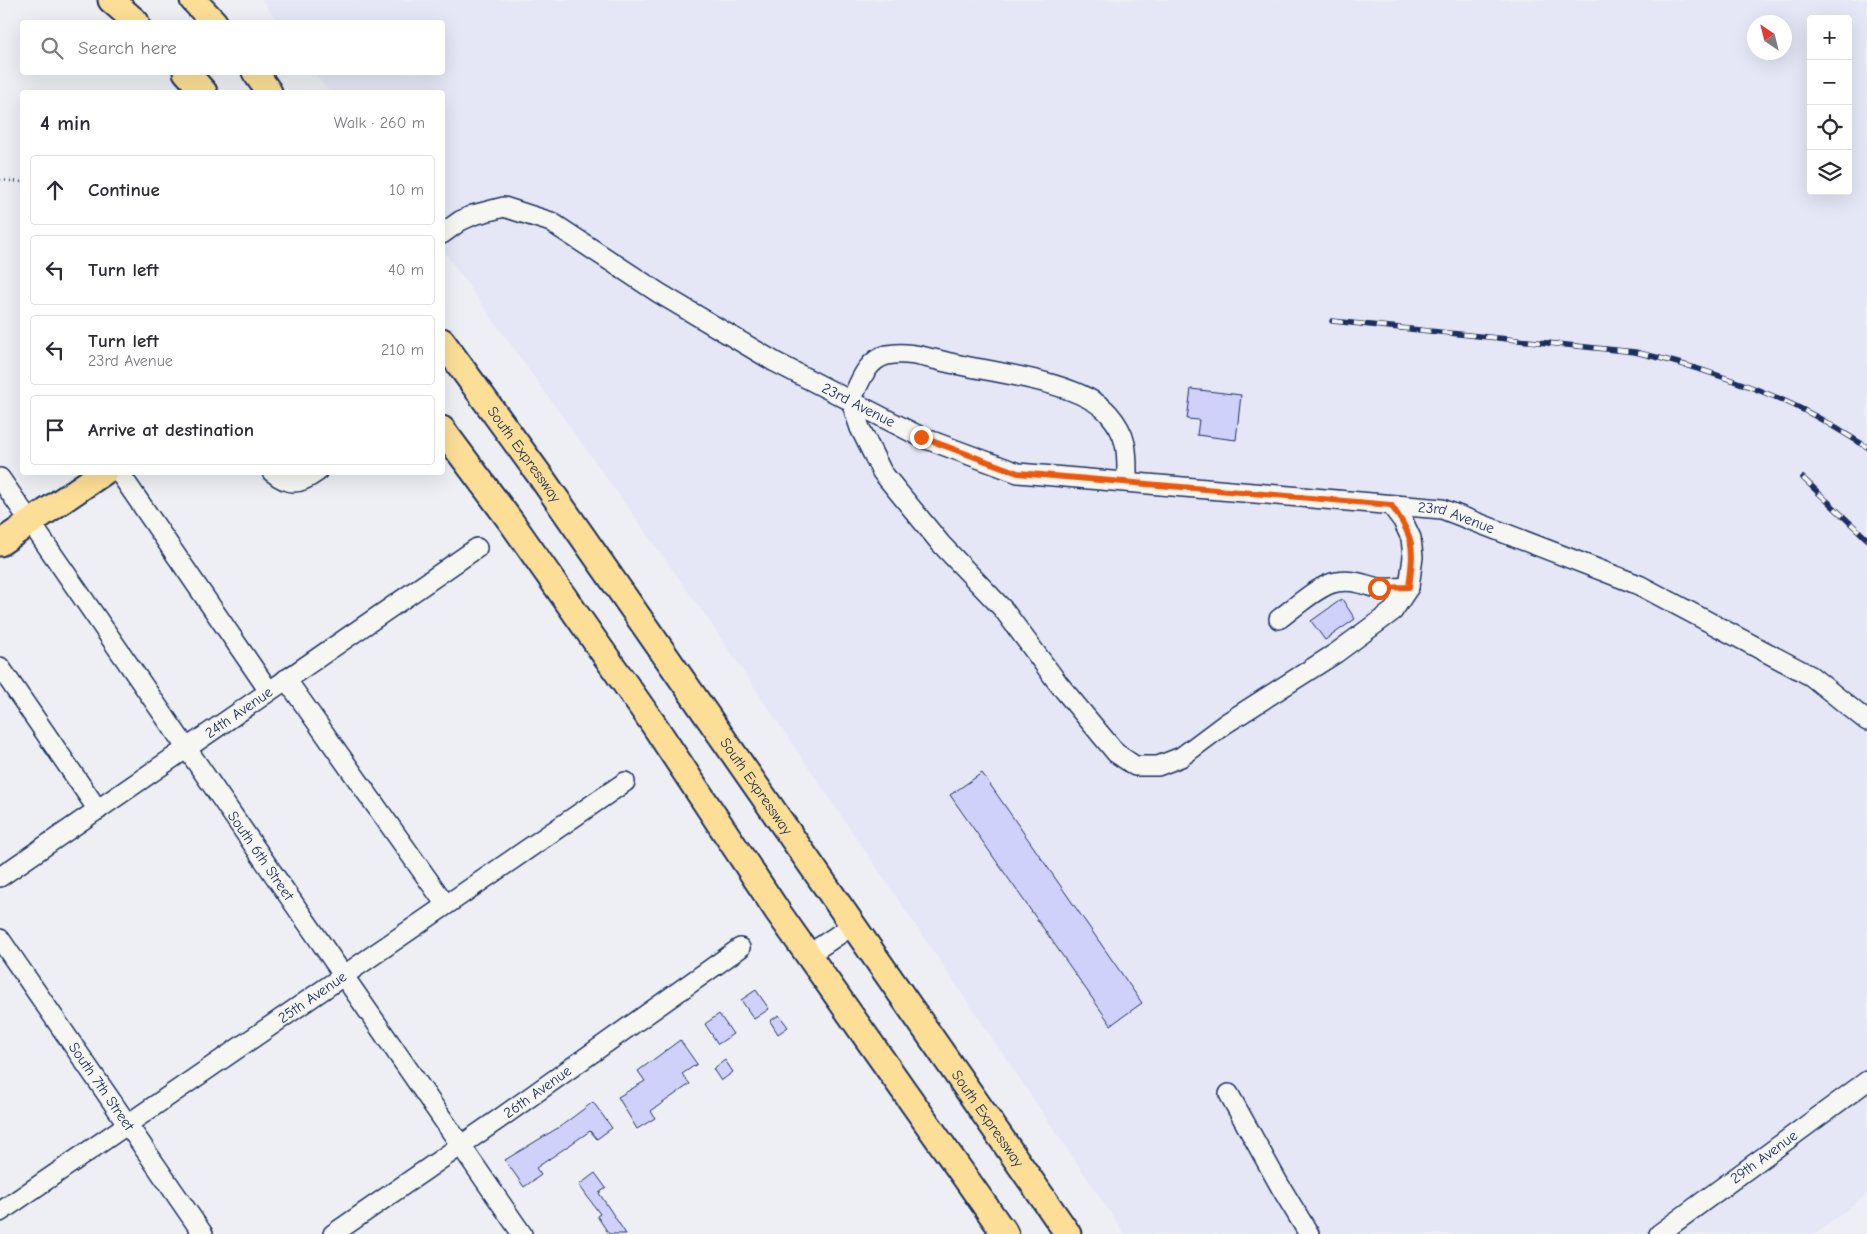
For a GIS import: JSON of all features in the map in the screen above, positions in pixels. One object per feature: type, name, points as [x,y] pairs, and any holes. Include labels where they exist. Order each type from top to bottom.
[{"type":"main road","points":[[111,0],[134,20]]},
{"type":"main road","points":[[192,0],[212,20]]},
{"type":"main road","points":[[189,75],[202,90]]},
{"type":"main road","points":[[257,75],[268,90]]},
{"type":"main road","name":"South Expressway","points":[[445,345],[547,486],[1068,1234]]},
{"type":"main road","points":[[445,433],[512,522],[652,722],[808,954],[1004,1233]]},
{"type":"main road","points":[[0,543],[100,475]]},
{"type":"street","name":"23rd Avenue","points":[[445,232],[473,214],[504,206],[551,222],[659,293],[767,357],[921,437],[1018,473],[1442,509],[1639,585],[1811,676],[1867,721]]},
{"type":"street","points":[[1127,482],[1127,445],[1109,414],[1099,405],[1072,392],[1029,378],[914,355],[887,355],[875,361],[865,371],[851,401],[860,428],[882,472],[941,544],[1003,610],[1058,683],[1116,753],[1135,766],[1158,766],[1182,756],[1233,719],[1365,634],[1393,611],[1409,587],[1413,557],[1411,538],[1403,521],[1391,505]]},
{"type":"street","points":[[121,475],[269,691]]},
{"type":"street","points":[[276,475],[283,481],[293,483],[312,475]]},
{"type":"street","name":"South 6th Street","points":[[0,478],[342,976],[522,1234]]},
{"type":"street","name":"24th Avenue","points":[[0,877],[477,548]]},
{"type":"street","points":[[1279,619],[1322,588],[1335,582],[1364,583],[1379,588],[1409,587]]},
{"type":"street","points":[[0,667],[98,810]]},
{"type":"street","points":[[286,679],[446,905]]},
{"type":"street","name":"25th Avenue","points":[[0,1212],[625,782]]},
{"type":"street","points":[[808,954],[852,925]]},
{"type":"street","name":"South 7th Street","points":[[0,939],[203,1234]]},
{"type":"street","name":"26th Avenue","points":[[333,1234],[740,948]]},
{"type":"street","name":"29th Avenue","points":[[1659,1234],[1867,1081]]},
{"type":"street","points":[[1229,1094],[1309,1234]]},
{"type":"path","points":[[0,180],[20,182]]},
{"type":"shaded area","points":[[262,0],[1867,0],[1867,1194],[1815,1234],[1125,1234],[708,619],[445,253],[445,90],[327,90],[316,75],[445,75],[445,20],[277,20]]},
{"type":"building","points":[[1191,389],[1241,395],[1236,440],[1197,435],[1199,420],[1187,419]]},
{"type":"building","points":[[1342,599],[1355,619],[1325,640],[1311,621]]},
{"type":"building","points":[[982,773],[1142,1003],[1111,1025],[950,795]]},
{"type":"building","points":[[756,990],[769,1009],[754,1019],[741,1000]]},
{"type":"building","points":[[719,1014],[733,1034],[718,1044],[705,1024]]},
{"type":"building","points":[[779,1015],[788,1027],[778,1034],[770,1021]]},
{"type":"building","points":[[680,1040],[697,1064],[682,1074],[690,1084],[651,1111],[655,1118],[637,1129],[618,1097],[645,1081],[638,1071]]},
{"type":"building","points":[[725,1060],[733,1072],[721,1081],[713,1069]]},
{"type":"building","points":[[593,1102],[612,1128],[597,1139],[590,1131],[536,1168],[541,1175],[524,1187],[505,1160],[561,1126]]},
{"type":"building","points":[[595,1173],[606,1188],[599,1193],[626,1234],[609,1234],[597,1216],[600,1214],[579,1185]]},
{"type":"railway","points":[[1332,321],[1635,352],[1703,371],[1773,396],[1815,416],[1867,447]]},
{"type":"railway","points":[[1803,478],[1867,539]]},
{"type":"route","points":[[921,437],[1018,473],[1391,505],[1403,521],[1411,538],[1413,557],[1409,587],[1379,588]]}]
